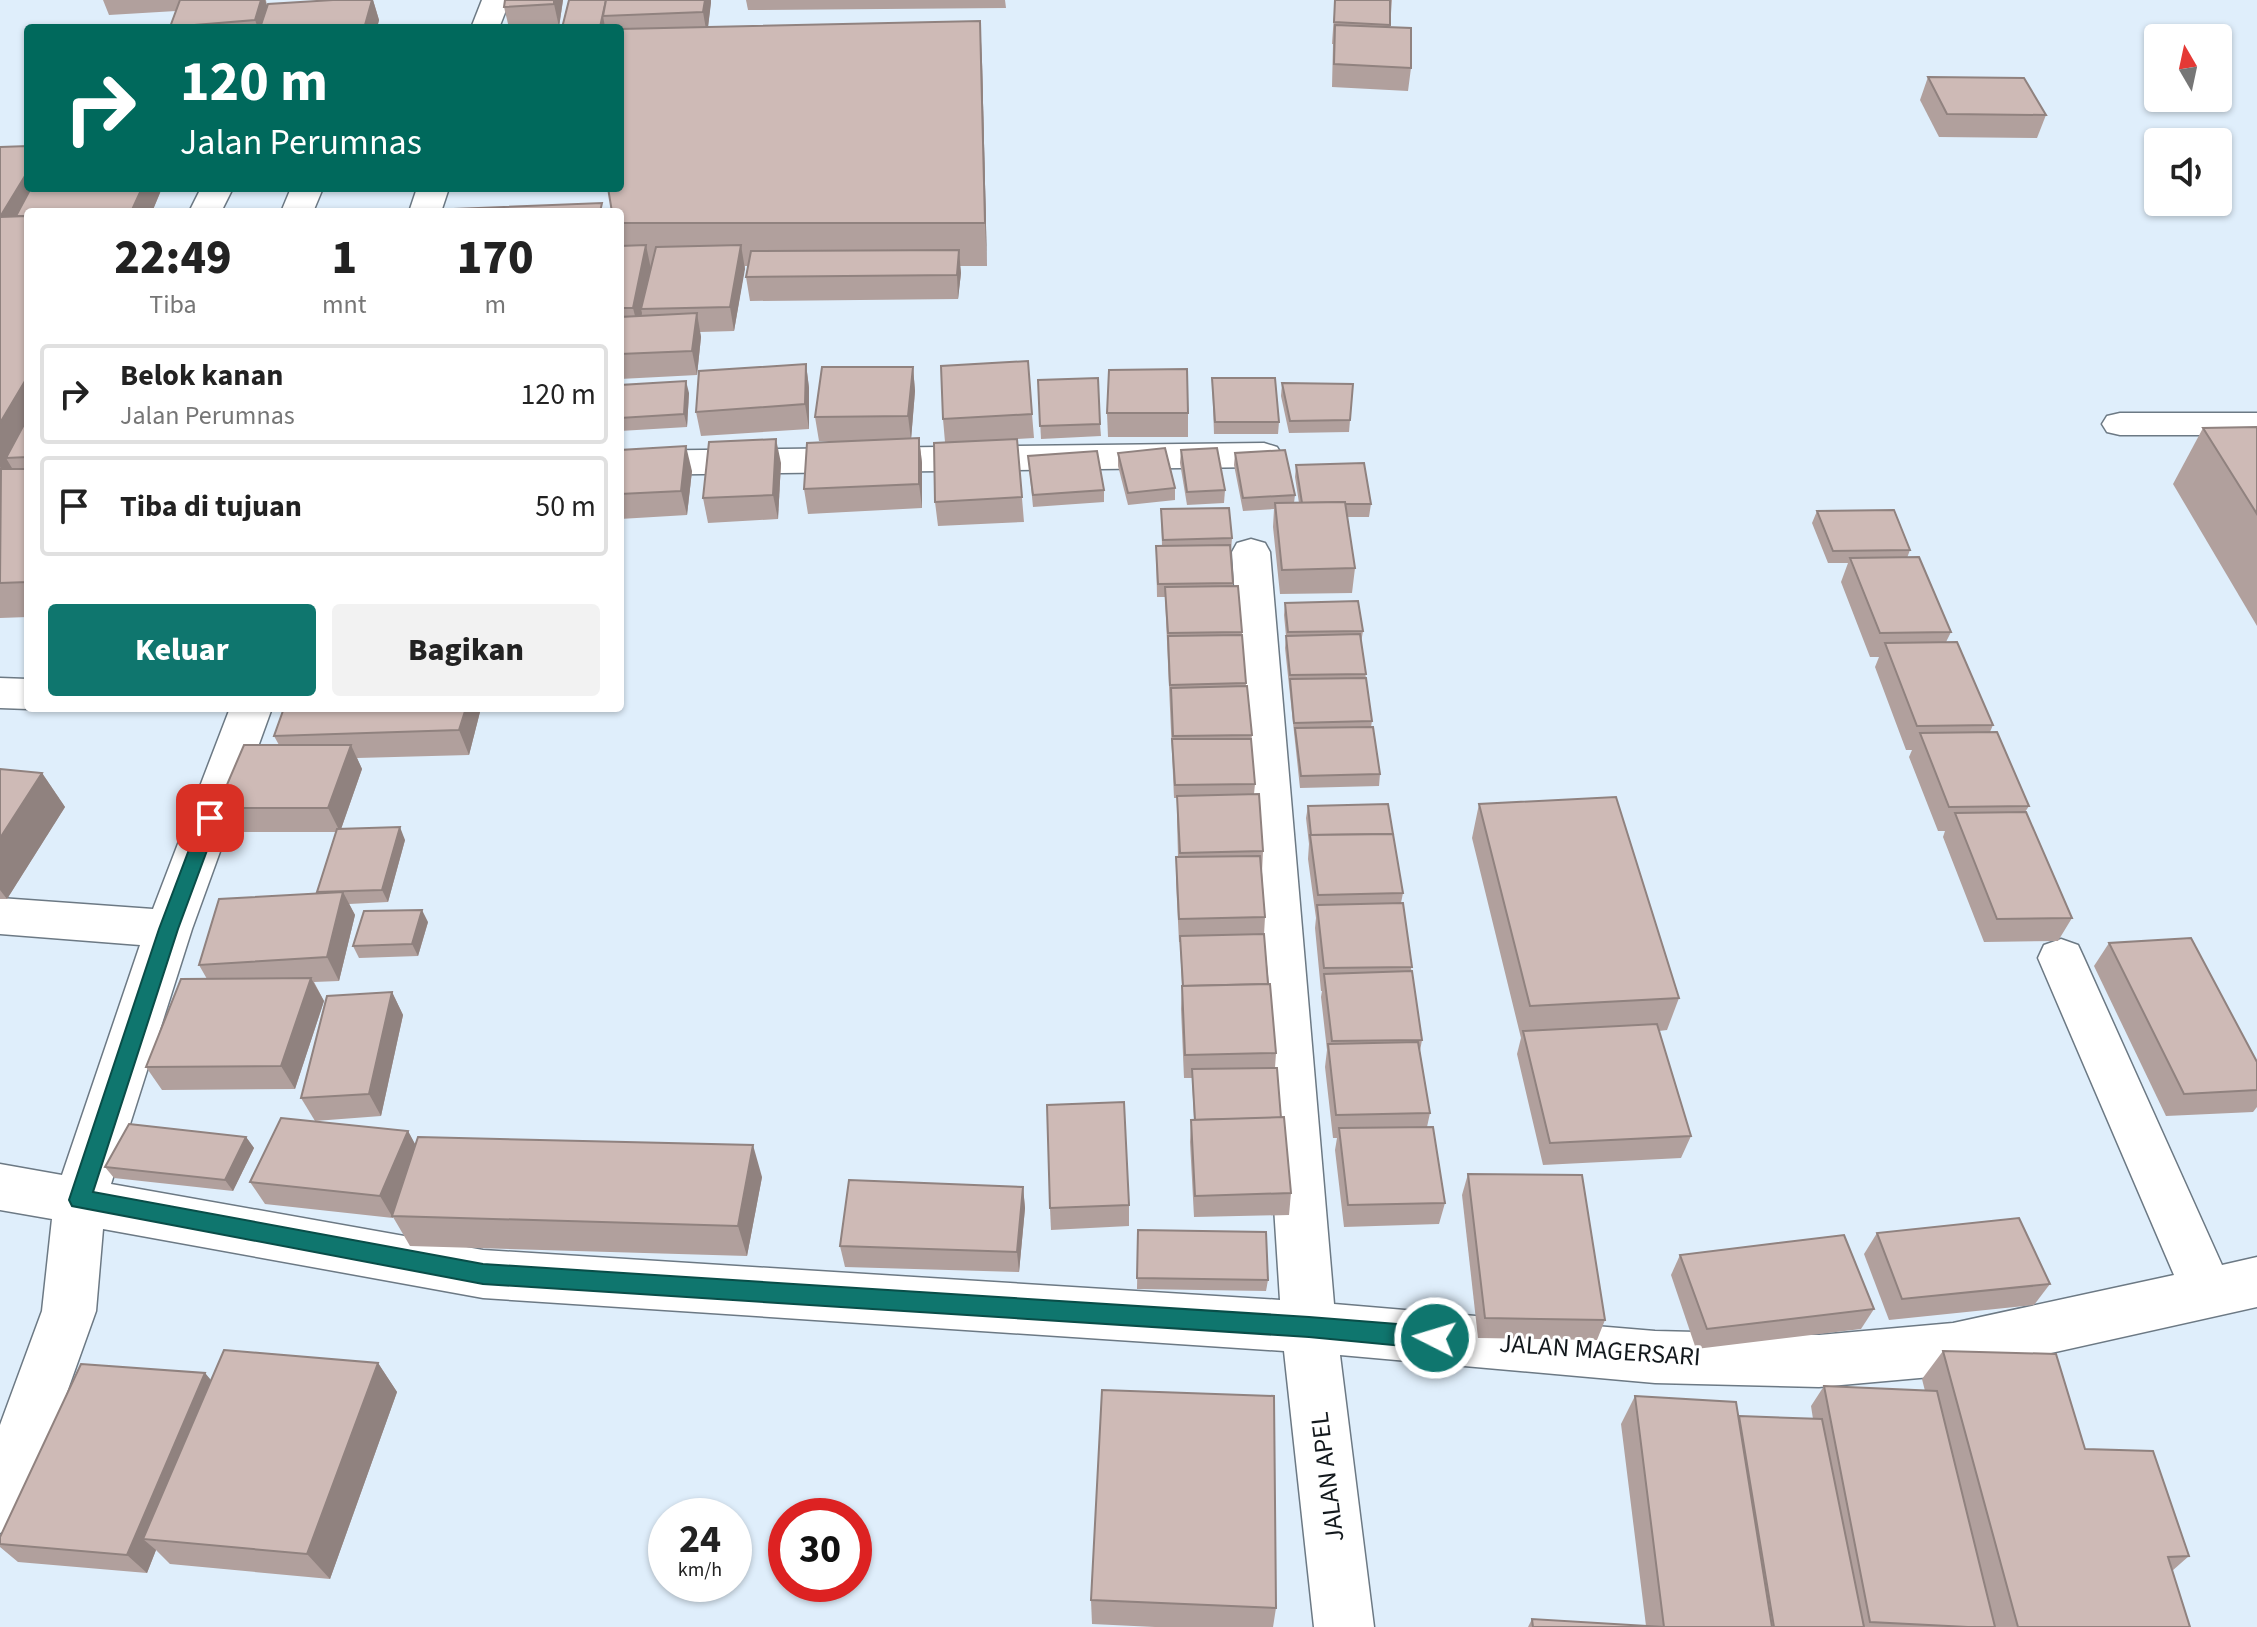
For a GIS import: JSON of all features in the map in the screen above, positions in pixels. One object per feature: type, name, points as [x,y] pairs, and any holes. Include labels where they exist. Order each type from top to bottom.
[{"type":"street","points":[[487,24],[496,0]]},
{"type":"street","points":[[2120,424],[2257,424]]},
{"type":"street","points":[[624,463],[1264,455]]},
{"type":"street","name":"JALAN APEL","points":[[1251,552],[1309,1327],[1344,1627]]},
{"type":"street","points":[[0,693],[24,694]]},
{"type":"street","points":[[0,1504],[69,1311],[80,1200],[169,929],[250,712]]},
{"type":"street","points":[[0,916],[169,929]]},
{"type":"street","points":[[2061,958],[2232,1287]]},
{"type":"street","name":"JALAN MAGERSARI","points":[[0,1187],[483,1274],[1309,1327],[1655,1357],[1819,1361],[1953,1349],[2232,1287]]},
{"type":"building","points":[[180,0],[261,0],[255,20],[171,24]]},
{"type":"building","points":[[372,0],[365,24],[261,24],[268,4]]},
{"type":"building","points":[[505,0],[554,0],[554,4],[504,7]]},
{"type":"building","points":[[569,0],[606,0],[601,24],[563,24]]},
{"type":"building","points":[[606,0],[705,0],[703,12],[603,16]]},
{"type":"building","points":[[1335,0],[1390,0],[1390,25],[1334,22]]},
{"type":"building","points":[[980,21],[985,223],[624,223],[624,208],[611,208],[609,192],[624,192],[624,29]]},
{"type":"building","points":[[1335,25],[1411,28],[1411,68],[1334,64]]},
{"type":"building","points":[[1928,77],[2024,78],[2046,115],[1947,114]]},
{"type":"building","points":[[24,146],[24,178],[0,217],[0,147]]},
{"type":"building","points":[[29,192],[140,192],[133,208],[24,208],[24,216],[16,216]]},
{"type":"building","points":[[602,203],[601,208],[479,208]]},
{"type":"building","points":[[24,216],[24,383],[0,423],[0,217]]},
{"type":"building","points":[[646,245],[633,308],[624,308],[624,246]]},
{"type":"building","points":[[741,245],[730,307],[641,309],[656,247]]},
{"type":"building","points":[[959,250],[957,275],[746,277],[751,251]]},
{"type":"building","points":[[697,313],[692,351],[624,354],[624,317]]},
{"type":"building","points":[[1028,361],[1032,414],[943,419],[941,366]]},
{"type":"building","points":[[806,364],[805,404],[696,412],[699,371]]},
{"type":"building","points":[[822,367],[913,367],[908,416],[815,417]]},
{"type":"building","points":[[1187,369],[1188,413],[1107,413],[1109,370]]},
{"type":"building","points":[[1098,378],[1100,424],[1040,426],[1038,380]]},
{"type":"building","points":[[1212,378],[1275,378],[1279,422],[1215,422]]},
{"type":"building","points":[[686,381],[684,414],[624,418],[624,385]]},
{"type":"building","points":[[1282,383],[1353,384],[1350,420],[1290,421]]},
{"type":"building","points":[[24,424],[24,457],[6,458]]},
{"type":"building","points":[[2257,427],[2257,514],[2203,428]]},
{"type":"building","points":[[919,438],[919,484],[804,489],[807,443]]},
{"type":"building","points":[[776,439],[773,495],[703,498],[709,442]]},
{"type":"building","points":[[1017,439],[1022,497],[935,502],[934,443]]},
{"type":"building","points":[[686,446],[681,491],[624,494],[624,450]]},
{"type":"building","points":[[1165,448],[1175,488],[1128,493],[1118,453]]},
{"type":"building","points":[[1217,448],[1225,490],[1187,492],[1181,450]]},
{"type":"building","points":[[1285,450],[1295,495],[1243,498],[1235,453]]},
{"type":"building","points":[[1097,451],[1104,490],[1033,495],[1028,456]]},
{"type":"building","points":[[1364,463],[1371,504],[1302,503],[1296,465]]},
{"type":"building","points":[[1,469],[24,469],[24,582],[0,583]]},
{"type":"building","points":[[1345,502],[1355,568],[1282,570],[1275,503]]},
{"type":"building","points":[[1229,508],[1232,538],[1163,540],[1161,509]]},
{"type":"building","points":[[1894,510],[1910,550],[1833,551],[1817,511]]},
{"type":"building","points":[[1230,545],[1233,583],[1158,584],[1156,546]]},
{"type":"building","points":[[1919,557],[1951,632],[1880,633],[1850,558]]},
{"type":"building","points":[[1238,586],[1242,632],[1168,633],[1165,587]]},
{"type":"building","points":[[1358,601],[1363,631],[1288,632],[1285,603]]},
{"type":"building","points":[[1360,634],[1366,674],[1290,675],[1286,636]]},
{"type":"building","points":[[1242,635],[1246,683],[1170,685],[1168,636]]},
{"type":"building","points":[[1957,642],[1993,725],[1917,726],[1885,643]]},
{"type":"building","points":[[1366,678],[1372,721],[1294,723],[1290,679]]},
{"type":"building","points":[[1247,686],[1252,735],[1173,736],[1171,688]]},
{"type":"building","points":[[283,712],[465,712],[459,730],[274,736]]},
{"type":"building","points":[[1373,727],[1380,774],[1301,776],[1295,728]]},
{"type":"building","points":[[1997,732],[2029,806],[1949,807],[1920,733]]},
{"type":"building","points":[[1172,739],[1251,739],[1255,784],[1175,785]]},
{"type":"building","points":[[244,745],[351,745],[328,808],[217,808]]},
{"type":"building","points":[[0,769],[42,773],[0,838]]},
{"type":"building","points":[[1259,794],[1263,851],[1180,853],[1177,796]]},
{"type":"building","points":[[1616,797],[1679,998],[1530,1006],[1479,804]]},
{"type":"building","points":[[1388,804],[1393,834],[1311,835],[1308,806]]},
{"type":"building","points":[[2026,812],[2072,918],[1997,919],[1955,813]]},
{"type":"building","points":[[400,827],[382,890],[317,892],[337,829]]},
{"type":"building","points":[[1393,834],[1403,893],[1318,895],[1310,835]]},
{"type":"building","points":[[1260,856],[1265,917],[1179,919],[1176,857]]},
{"type":"building","points":[[343,892],[327,957],[199,965],[219,899]]},
{"type":"building","points":[[1403,903],[1412,967],[1324,968],[1317,905]]},
{"type":"building","points":[[422,910],[412,944],[353,946],[364,911]]},
{"type":"building","points":[[1264,934],[1268,984],[1183,986],[1180,936]]},
{"type":"building","points":[[2191,938],[2257,1062],[2257,1090],[2184,1094],[2109,943]]},
{"type":"building","points":[[1412,971],[1422,1040],[1332,1041],[1324,974]]},
{"type":"building","points":[[311,978],[281,1066],[146,1067],[181,979]]},
{"type":"building","points":[[1270,984],[1276,1053],[1185,1055],[1182,986]]},
{"type":"building","points":[[392,992],[369,1094],[301,1098],[327,996]]},
{"type":"building","points":[[1657,1024],[1691,1136],[1550,1143],[1523,1031]]},
{"type":"building","points":[[1418,1042],[1430,1113],[1336,1115],[1328,1044]]},
{"type":"building","points":[[1277,1068],[1281,1118],[1195,1120],[1192,1069]]},
{"type":"building","points":[[1124,1102],[1129,1205],[1050,1208],[1047,1105]]},
{"type":"building","points":[[1284,1117],[1291,1193],[1195,1196],[1191,1120]]},
{"type":"building","points":[[281,1118],[408,1131],[380,1196],[250,1182]]},
{"type":"building","points":[[129,1124],[246,1137],[225,1180],[105,1167]]},
{"type":"building","points":[[1433,1127],[1445,1203],[1348,1205],[1339,1128]]},
{"type":"building","points":[[418,1137],[753,1145],[738,1226],[392,1216]]},
{"type":"building","points":[[1468,1174],[1582,1175],[1605,1320],[1485,1318]]},
{"type":"building","points":[[849,1180],[1023,1187],[1017,1252],[840,1246]]},
{"type":"building","points":[[2019,1218],[2050,1284],[1902,1299],[1877,1233]]},
{"type":"building","points":[[1138,1230],[1266,1232],[1268,1280],[1137,1278]]},
{"type":"building","points":[[1844,1235],[1874,1309],[1707,1329],[1680,1255]]},
{"type":"building","points":[[224,1350],[378,1363],[307,1554],[143,1539]]},
{"type":"building","points":[[1943,1351],[2056,1354],[2085,1449],[2153,1451],[2189,1556],[2168,1557],[2190,1627],[2018,1627]]},
{"type":"building","points":[[81,1364],[205,1373],[127,1555],[0,1544],[0,1537]]},
{"type":"building","points":[[1824,1386],[1937,1391],[1995,1627],[1870,1622]]},
{"type":"building","points":[[1102,1390],[1274,1396],[1276,1608],[1091,1600]]},
{"type":"building","points":[[1635,1396],[1736,1402],[1772,1627],[1664,1627]]},
{"type":"building","points":[[1739,1416],[1822,1419],[1864,1627],[1774,1627]]},
{"type":"building","points":[[1532,1619],[1664,1627],[1533,1627]]},
{"type":"route","points":[[210,818],[169,929],[80,1200],[483,1274],[1309,1327],[1435,1338]]}]
